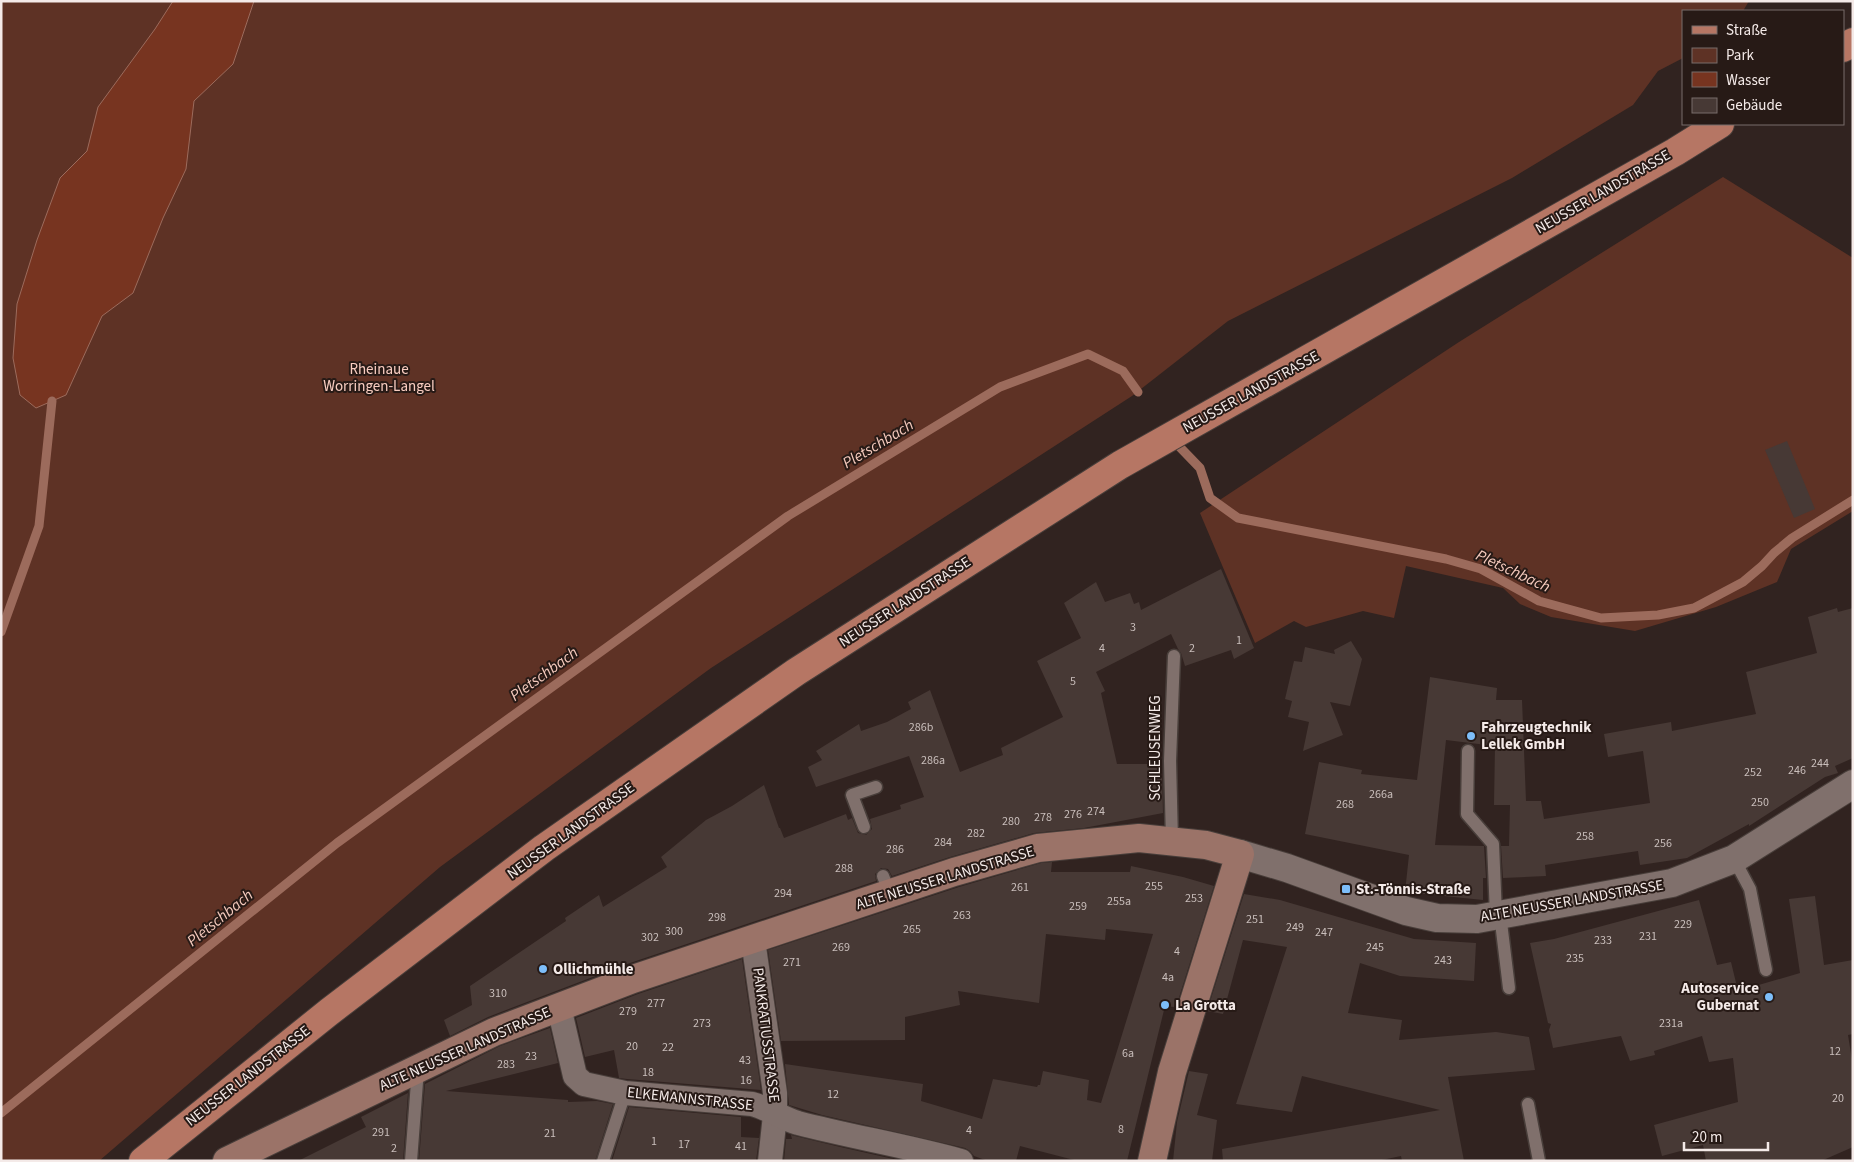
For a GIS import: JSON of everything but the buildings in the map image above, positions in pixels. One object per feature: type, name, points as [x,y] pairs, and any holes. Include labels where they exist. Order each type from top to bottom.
[{"type":"main road","name":"NEUSSER LANDSTRASSE","points":[[143,1161],[329,1012],[544,848],[796,672],[1120,466],[1666,157],[1718,125]]},
{"type":"main road","name":"ALTE NEUSSER LANDSTRASSE","points":[[227,1161],[494,1032],[633,979],[754,940],[886,885],[954,872],[1038,848],[1139,838],[1206,845],[1240,854]]},
{"type":"main road","points":[[1152,1161],[1172,1072],[1240,854]]},
{"type":"street","name":"ALTE NEUSSER LANDSTRASSE","points":[[1240,854],[1287,868],[1406,911],[1437,918],[1477,919],[1672,883],[1734,859],[1853,784]]},
{"type":"street","name":"PANKRATIUSSTRASSE","points":[[754,940],[775,1093],[775,1115],[770,1161]]},
{"type":"street","name":"ELKEMANNSTRASSE","points":[[559,1007],[576,1076],[584,1084],[625,1093],[752,1104],[762,1107],[775,1115],[797,1122],[961,1161]]},
{"type":"lane","name":"SCHLEUSENWEG","points":[[1172,840],[1170,761],[1174,656]]},
{"type":"lane","points":[[1468,751],[1466,814],[1493,844],[1498,915],[1509,988]]},
{"type":"lane","points":[[864,826],[852,795],[876,787]]},
{"type":"lane","points":[[1734,859],[1750,890],[1766,970]]},
{"type":"lane","points":[[411,1161],[418,1069]]},
{"type":"lane","points":[[603,1161],[625,1093]]},
{"type":"lane","points":[[1528,1104],[1539,1161]]},
{"type":"green space","name":"Rheinaue Worringen-Langel","points":[[1,1],[1749,1],[1744,10],[1682,10],[1682,59],[1658,71],[1633,105],[1512,178],[1228,321],[1132,396],[711,668],[440,867],[99,1161],[1,1161]]},
{"type":"green space","points":[[1723,177],[1853,258],[1853,511],[1791,549],[1777,582],[1716,607],[1635,631],[1551,617],[1520,604],[1503,588],[1406,566],[1394,618],[1363,611],[1306,627],[1294,621],[1255,643],[1200,513],[1459,342]]},
{"type":"water","points":[[173,1],[254,1],[233,64],[194,101],[186,169],[163,218],[133,293],[102,316],[66,395],[36,408],[20,395],[13,358],[17,304],[37,240],[60,178],[87,151],[98,107]]},
{"type":"waterway","name":"Pletschbach","points":[[1,1113],[337,843],[788,516],[1000,387],[1088,354],[1123,371],[1138,392]]},
{"type":"waterway","points":[[1,632],[39,526],[52,401]]},
{"type":"waterway","name":"Pletschbach","points":[[1172,439],[1200,468],[1210,498],[1238,518],[1446,559],[1481,569],[1539,601],[1601,618],[1658,615],[1694,608],[1743,582],[1792,538],[1853,500]]},
{"type":"place","name":"Fahrzeugtechnik Lellek GmbH","points":[[1471,736]]},
{"type":"place","name":"St.-Tönnis-Straße","points":[[1346,889]]},
{"type":"place","name":"Ollichmühle","points":[[543,969]]},
{"type":"place","name":"Autoservice Gubernat","points":[[1769,997]]},
{"type":"place","name":"La Grotta","points":[[1165,1005]]}]
